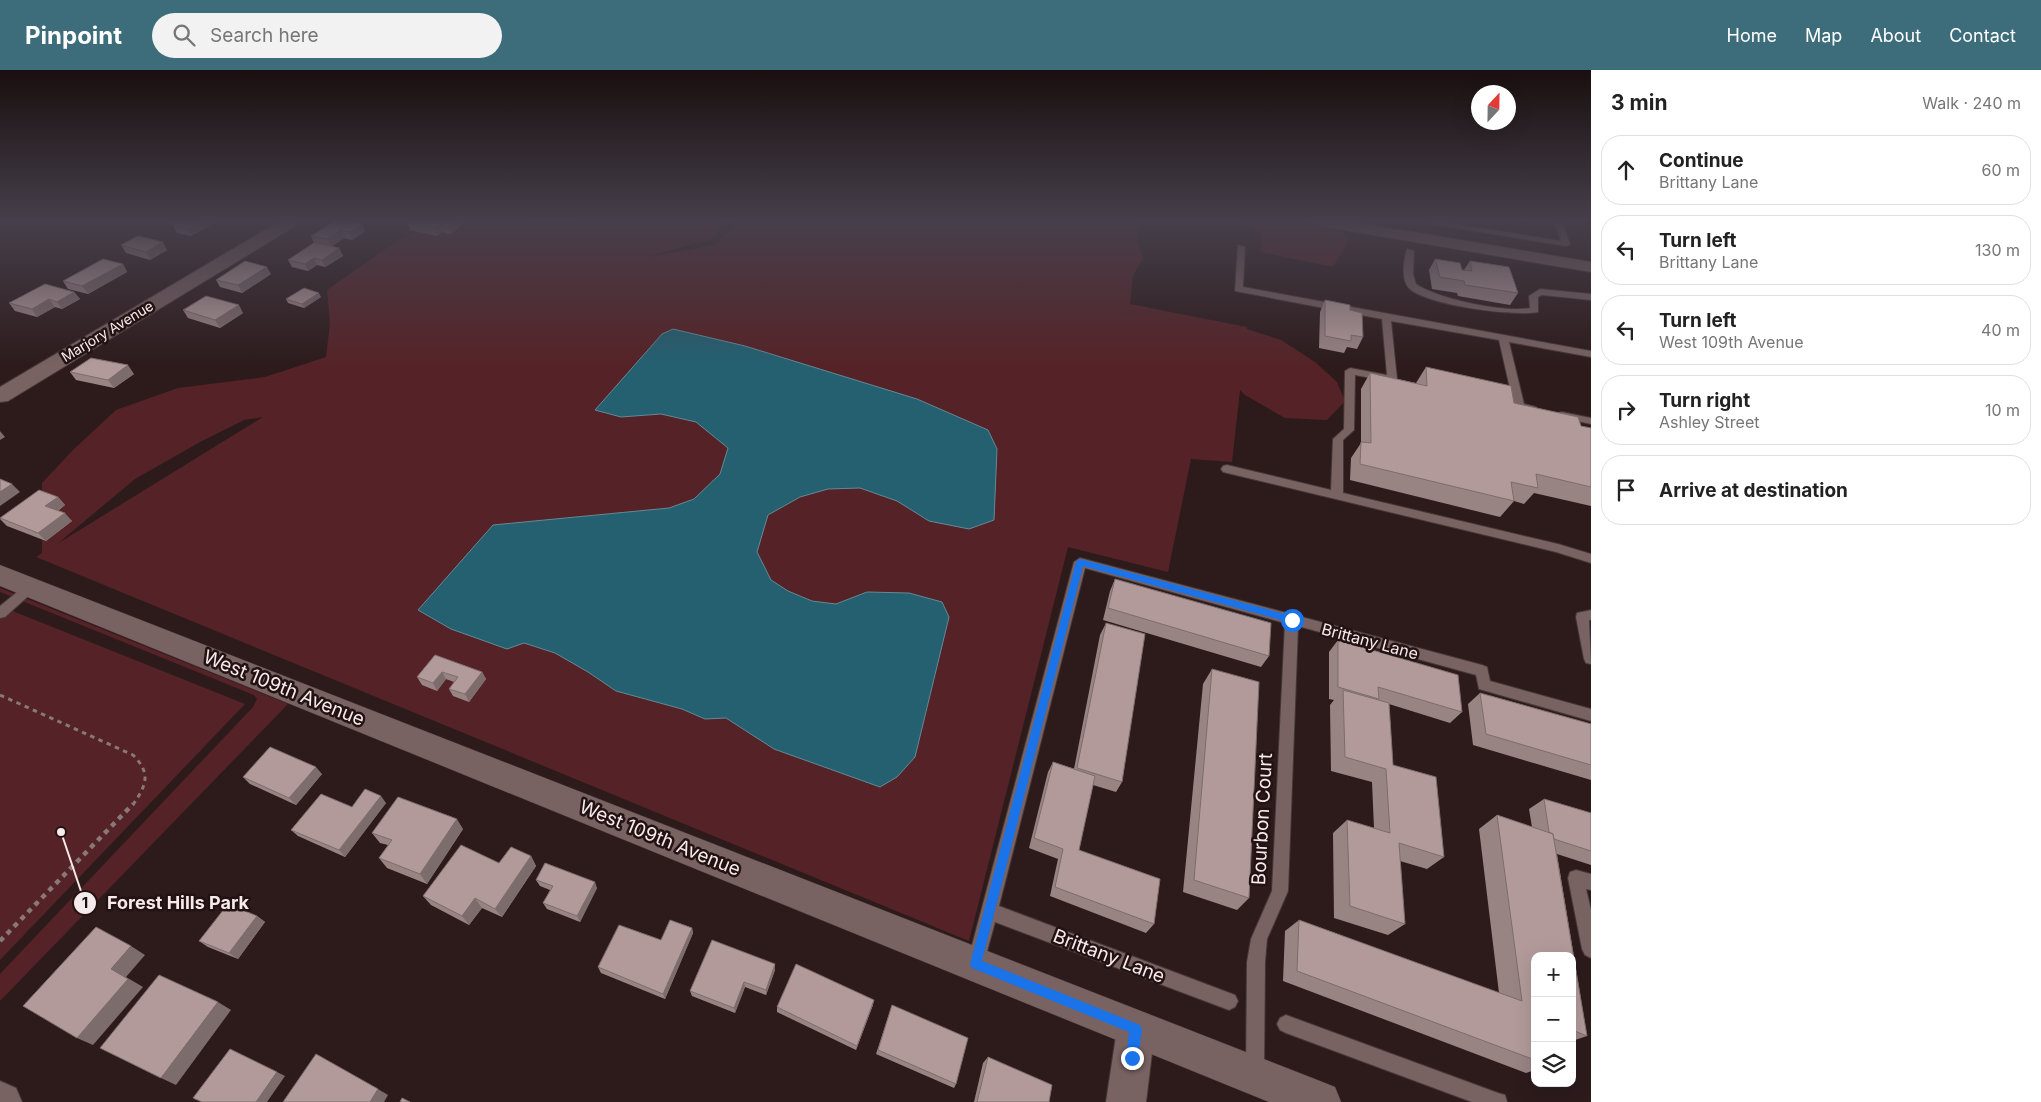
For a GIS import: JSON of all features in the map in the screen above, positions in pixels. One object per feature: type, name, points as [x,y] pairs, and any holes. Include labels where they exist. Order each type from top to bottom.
[{"type":"street","name":"Marjory Avenue","points":[[0,396],[211,269]]},
{"type":"street","name":"West 109th Avenue","points":[[15,581],[1320,1102]]},
{"type":"street","points":[[1126,1102],[1136,1029]]},
{"type":"lane","points":[[1239,269],[1238,289],[1591,354]]},
{"type":"lane","points":[[1410,269],[1412,286],[1422,292],[1441,298],[1505,310],[1531,312],[1535,310],[1533,296],[1540,292],[1591,297]]},
{"type":"lane","points":[[1337,495],[1338,439],[1349,430],[1350,371],[1392,379],[1386,316]]},
{"type":"lane","points":[[1503,338],[1519,406],[1591,420]]},
{"type":"lane","points":[[1227,469],[1558,548],[1591,559]]},
{"type":"lane","name":"Brittany Lane","points":[[976,964],[1080,562],[1482,672],[1484,685],[1591,715]]},
{"type":"lane","points":[[0,613],[15,581]]},
{"type":"lane","points":[[1591,616],[1582,617],[1591,659]]},
{"type":"lane","name":"Bourbon Court","points":[[1255,1076],[1256,962],[1259,939],[1280,891],[1292,620]]},
{"type":"lane","points":[[1591,882],[1576,878],[1591,949]]},
{"type":"lane","name":"Brittany Lane","points":[[989,910],[1228,1001]]},
{"type":"lane","points":[[1286,1024],[1498,1102]]},
{"type":"path","points":[[0,695],[133,755],[143,763],[146,773],[144,785],[137,800],[126,813],[0,940]]},
{"type":"shaded area","points":[[357,269],[1137,269],[1133,275],[1130,304],[1247,327],[1247,329],[1281,340],[1315,362],[1337,382],[1345,401],[1327,420],[1285,418],[1245,395],[1240,390],[1232,462],[1191,459],[1168,572],[1068,547],[969,941],[36,557],[42,553],[42,483],[73,450],[116,410],[178,388],[265,377],[326,357],[330,323],[327,290]],"holes":[[[263,417],[57,544],[135,479],[200,442],[244,420]]]},
{"type":"shaded area","points":[[0,588],[288,704],[0,1001],[0,974],[253,707],[257,699],[254,695],[0,592]]},
{"type":"shaded area","points":[[0,606],[245,704],[0,960]]},
{"type":"water","points":[[673,329],[745,346],[917,399],[988,430],[997,449],[994,520],[969,529],[929,521],[897,501],[860,488],[828,489],[800,497],[768,515],[757,552],[771,580],[788,591],[812,601],[836,604],[867,592],[909,593],[942,602],[949,617],[915,757],[897,777],[880,787],[774,749],[726,718],[705,719],[682,709],[616,691],[555,653],[524,643],[507,649],[451,629],[418,610],[493,525],[669,508],[694,499],[720,474],[728,448],[696,422],[661,414],[621,417],[595,410],[662,334]]},
{"type":"building","points":[[85,269],[113,269],[82,286],[63,281]]},
{"type":"building","points":[[233,269],[264,269],[238,285],[216,280]]},
{"type":"building","points":[[1438,269],[1472,271],[1472,269],[1510,269],[1518,293],[1465,285],[1464,281],[1440,277]]},
{"type":"building","points":[[45,284],[74,292],[57,302],[49,299],[32,309],[9,303]]},
{"type":"building","points":[[304,288],[319,293],[302,304],[286,299]]},
{"type":"building","points":[[206,296],[239,305],[215,320],[183,310]]},
{"type":"building","points":[[1325,300],[1350,305],[1350,310],[1362,313],[1363,337],[1351,335],[1351,341],[1325,336]]},
{"type":"building","points":[[91,358],[128,365],[108,380],[70,372]]},
{"type":"building","points":[[1426,367],[1511,386],[1514,403],[1578,417],[1581,426],[1591,428],[1591,487],[1536,474],[1538,488],[1511,482],[1514,501],[1360,464],[1361,442],[1371,443],[1370,373],[1427,386]]},
{"type":"building","points":[[0,479],[12,484],[0,492]]},
{"type":"building","points":[[39,490],[58,497],[45,506],[65,513],[38,533],[0,518]]},
{"type":"building","points":[[1115,579],[1271,623],[1269,656],[1108,608]]},
{"type":"building","points":[[1106,623],[1145,634],[1122,782],[1077,768]]},
{"type":"building","points":[[1338,640],[1458,675],[1462,712],[1378,687],[1379,699],[1338,687]]},
{"type":"building","points":[[435,655],[482,672],[465,694],[449,689],[458,677],[442,672],[433,683],[417,677]]},
{"type":"building","points":[[1212,669],[1259,682],[1249,898],[1194,880]]},
{"type":"building","points":[[1343,690],[1389,703],[1393,765],[1436,777],[1444,857],[1399,843],[1405,924],[1350,906],[1347,820],[1390,833],[1386,769],[1345,757]]},
{"type":"building","points":[[1480,693],[1591,724],[1591,765],[1486,734]]},
{"type":"building","points":[[270,747],[316,767],[289,798],[243,777]]},
{"type":"building","points":[[1053,762],[1095,776],[1079,850],[1160,879],[1154,924],[1055,887],[1063,849],[1034,838]]},
{"type":"building","points":[[365,789],[381,796],[339,850],[291,830],[321,794],[352,807]]},
{"type":"building","points":[[398,797],[457,819],[420,874],[379,858],[392,840],[372,833]]},
{"type":"building","points":[[1544,799],[1591,813],[1591,851],[1554,839],[1553,834],[1549,832]]},
{"type":"building","points":[[1497,815],[1553,834],[1573,952],[1531,952],[1531,1059],[1297,971],[1299,920],[1522,1001]]},
{"type":"building","points":[[461,845],[499,863],[511,847],[531,856],[495,909],[475,898],[462,916],[423,896]]},
{"type":"building","points":[[545,863],[595,882],[577,916],[543,903],[553,886],[536,880]]},
{"type":"building","points":[[228,904],[257,916],[229,953],[199,941]]},
{"type":"building","points":[[670,920],[692,928],[663,994],[598,967],[619,925],[661,940]]},
{"type":"building","points":[[96,927],[131,946],[111,969],[128,979],[77,1038],[23,1006]]},
{"type":"building","points":[[712,940],[775,964],[766,990],[744,982],[734,1008],[690,991]]},
{"type":"building","points":[[796,964],[874,1000],[857,1046],[777,1007]]},
{"type":"building","points":[[1576,971],[1587,1036],[1576,1032]]},
{"type":"building","points":[[159,975],[218,1002],[161,1078],[100,1048]]},
{"type":"building","points":[[892,1005],[968,1038],[956,1084],[878,1050]]},
{"type":"building","points":[[230,1049],[277,1072],[256,1102],[202,1102],[193,1098]]},
{"type":"building","points":[[316,1054],[378,1089],[370,1102],[283,1102]]},
{"type":"building","points":[[988,1057],[1052,1085],[1049,1102],[977,1102]]},
{"type":"building","points":[[402,1098],[410,1102],[400,1102]]},
{"type":"place","name":"Forest Hills Park","points":[[61,832]]},
{"type":"route","points":[[1132,1058],[1136,1029],[976,964],[1080,562],[1292,620]]}]
